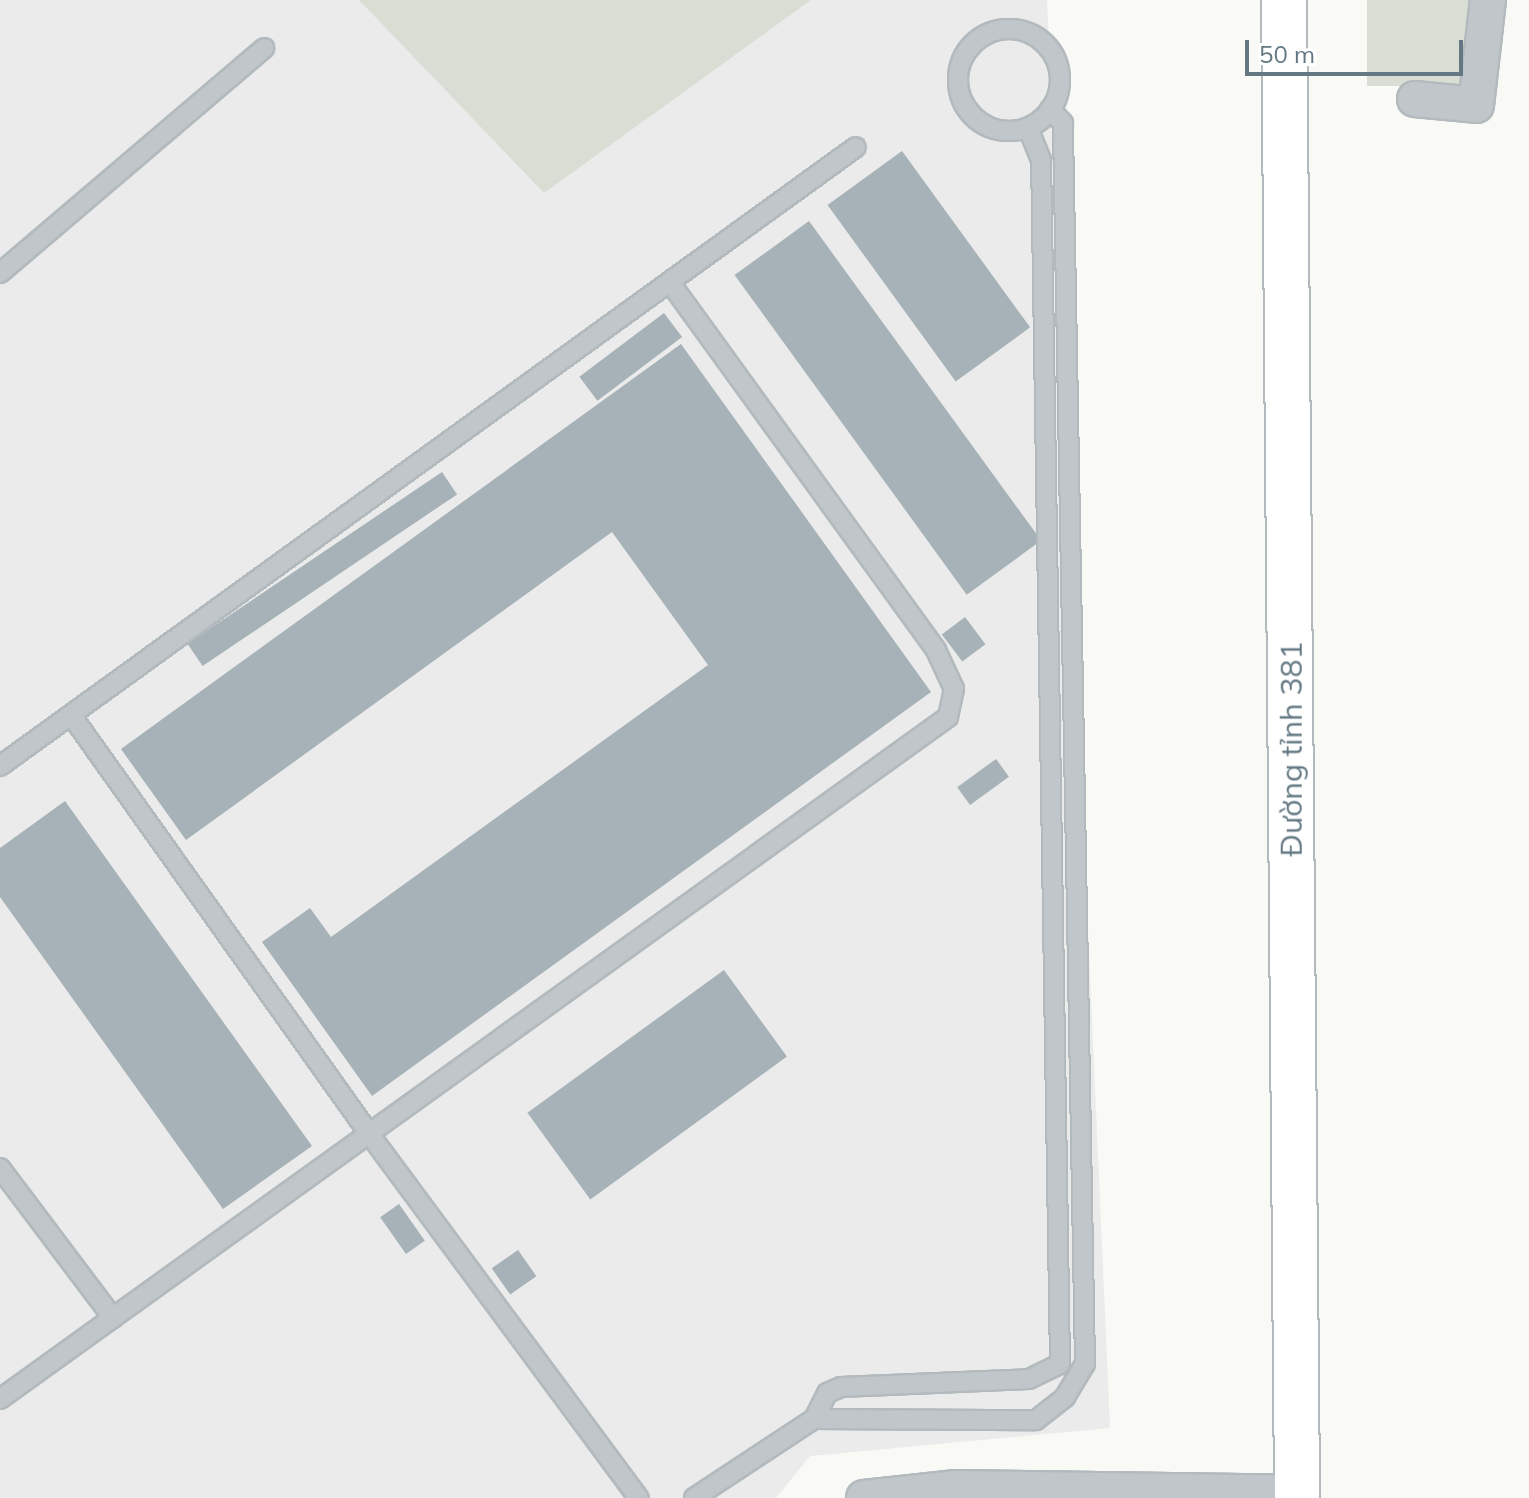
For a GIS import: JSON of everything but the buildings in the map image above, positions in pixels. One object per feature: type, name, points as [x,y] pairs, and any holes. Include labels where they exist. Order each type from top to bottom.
[{"type":"main road","name":"Đường tỉnh 381","points":[[1284,0],[1297,1496]]},
{"type":"street","points":[[1415,99],[1476,105],[1488,0]]},
{"type":"street","points":[[864,1498],[956,1488],[1297,1496]]},
{"type":"lane","points":[[1017,30],[1043,43],[1058,68],[1057,96],[1050,109],[1028,128],[1014,131],[986,126],[965,107],[957,79],[960,64],[976,41],[989,33],[1017,30]]},
{"type":"lane","points":[[0,273],[264,48]]},
{"type":"lane","points":[[814,1419],[1036,1420],[1065,1397],[1085,1364],[1063,123],[1050,109]]},
{"type":"lane","points":[[1028,128],[1041,160],[1060,1364],[1065,1397]]},
{"type":"lane","points":[[0,766],[856,147]]},
{"type":"lane","points":[[0,1399],[948,717],[954,689],[936,650],[670,282]]},
{"type":"lane","points":[[71,715],[370,1135],[639,1498]]},
{"type":"lane","points":[[0,1168],[113,1318]]},
{"type":"lane","points":[[694,1498],[814,1419],[827,1393],[841,1387],[1029,1379],[1060,1364]]},
{"type":"shaded area","points":[[0,0],[1047,0],[1110,1428],[810,1456],[776,1498],[0,1498]]},
{"type":"shaded area","points":[[359,0],[811,0],[544,193]]},
{"type":"shaded area","points":[[1367,0],[1481,0],[1481,86],[1367,86]]}]
